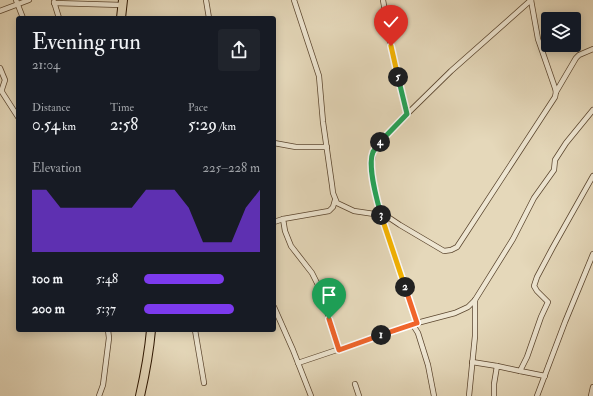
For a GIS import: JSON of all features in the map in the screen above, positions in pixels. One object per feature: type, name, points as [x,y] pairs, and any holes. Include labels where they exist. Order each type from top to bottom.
[{"type":"highway","points":[[122,2],[122,16]]},
{"type":"highway","points":[[140,396],[147,366],[151,332]]},
{"type":"street","points":[[0,11],[17,2],[28,0]]},
{"type":"street","points":[[206,0],[209,16]]},
{"type":"street","points":[[276,221],[329,211],[333,207],[335,200],[323,122],[319,76],[294,0]]},
{"type":"street","points":[[383,0],[391,46],[407,114]]},
{"type":"street","points":[[434,396],[428,365],[381,215],[372,170],[373,154],[379,143],[451,71],[531,0]]},
{"type":"street","points":[[531,0],[538,39],[556,92]]},
{"type":"street","points":[[58,16],[54,1],[122,2]]},
{"type":"street","points":[[17,2],[21,16]]},
{"type":"street","points":[[335,200],[337,203],[354,212],[386,215],[444,251],[457,247],[555,97],[556,92],[576,58],[579,55],[593,49]]},
{"type":"street","points":[[0,68],[5,80],[2,92],[16,114]]},
{"type":"street","points":[[298,363],[415,324],[455,313],[468,307],[475,300],[513,239],[534,198],[554,170],[555,160],[566,143],[593,110]]},
{"type":"street","points":[[276,143],[296,147],[327,147]]},
{"type":"street","points":[[520,371],[528,357],[541,317],[548,302],[536,291],[534,286],[537,277],[593,176]]},
{"type":"street","points":[[283,219],[285,231],[291,246],[312,273],[320,289],[339,350]]},
{"type":"street","points":[[537,396],[593,254]]},
{"type":"street","points":[[469,396],[475,336],[475,300]]},
{"type":"street","points":[[276,312],[311,396]]},
{"type":"street","points":[[99,396],[102,385],[108,332]]},
{"type":"street","points":[[195,332],[204,382]]},
{"type":"street","points":[[472,362],[545,376]]},
{"type":"street","points":[[494,396],[497,366]]},
{"type":"street","points":[[355,384],[359,396]]},
{"type":"street","points":[[591,396],[593,387]]},
{"type":"route","points":[[329,319],[339,350],[417,323],[381,215],[372,170],[373,154],[379,143],[407,114],[391,46]]}]
